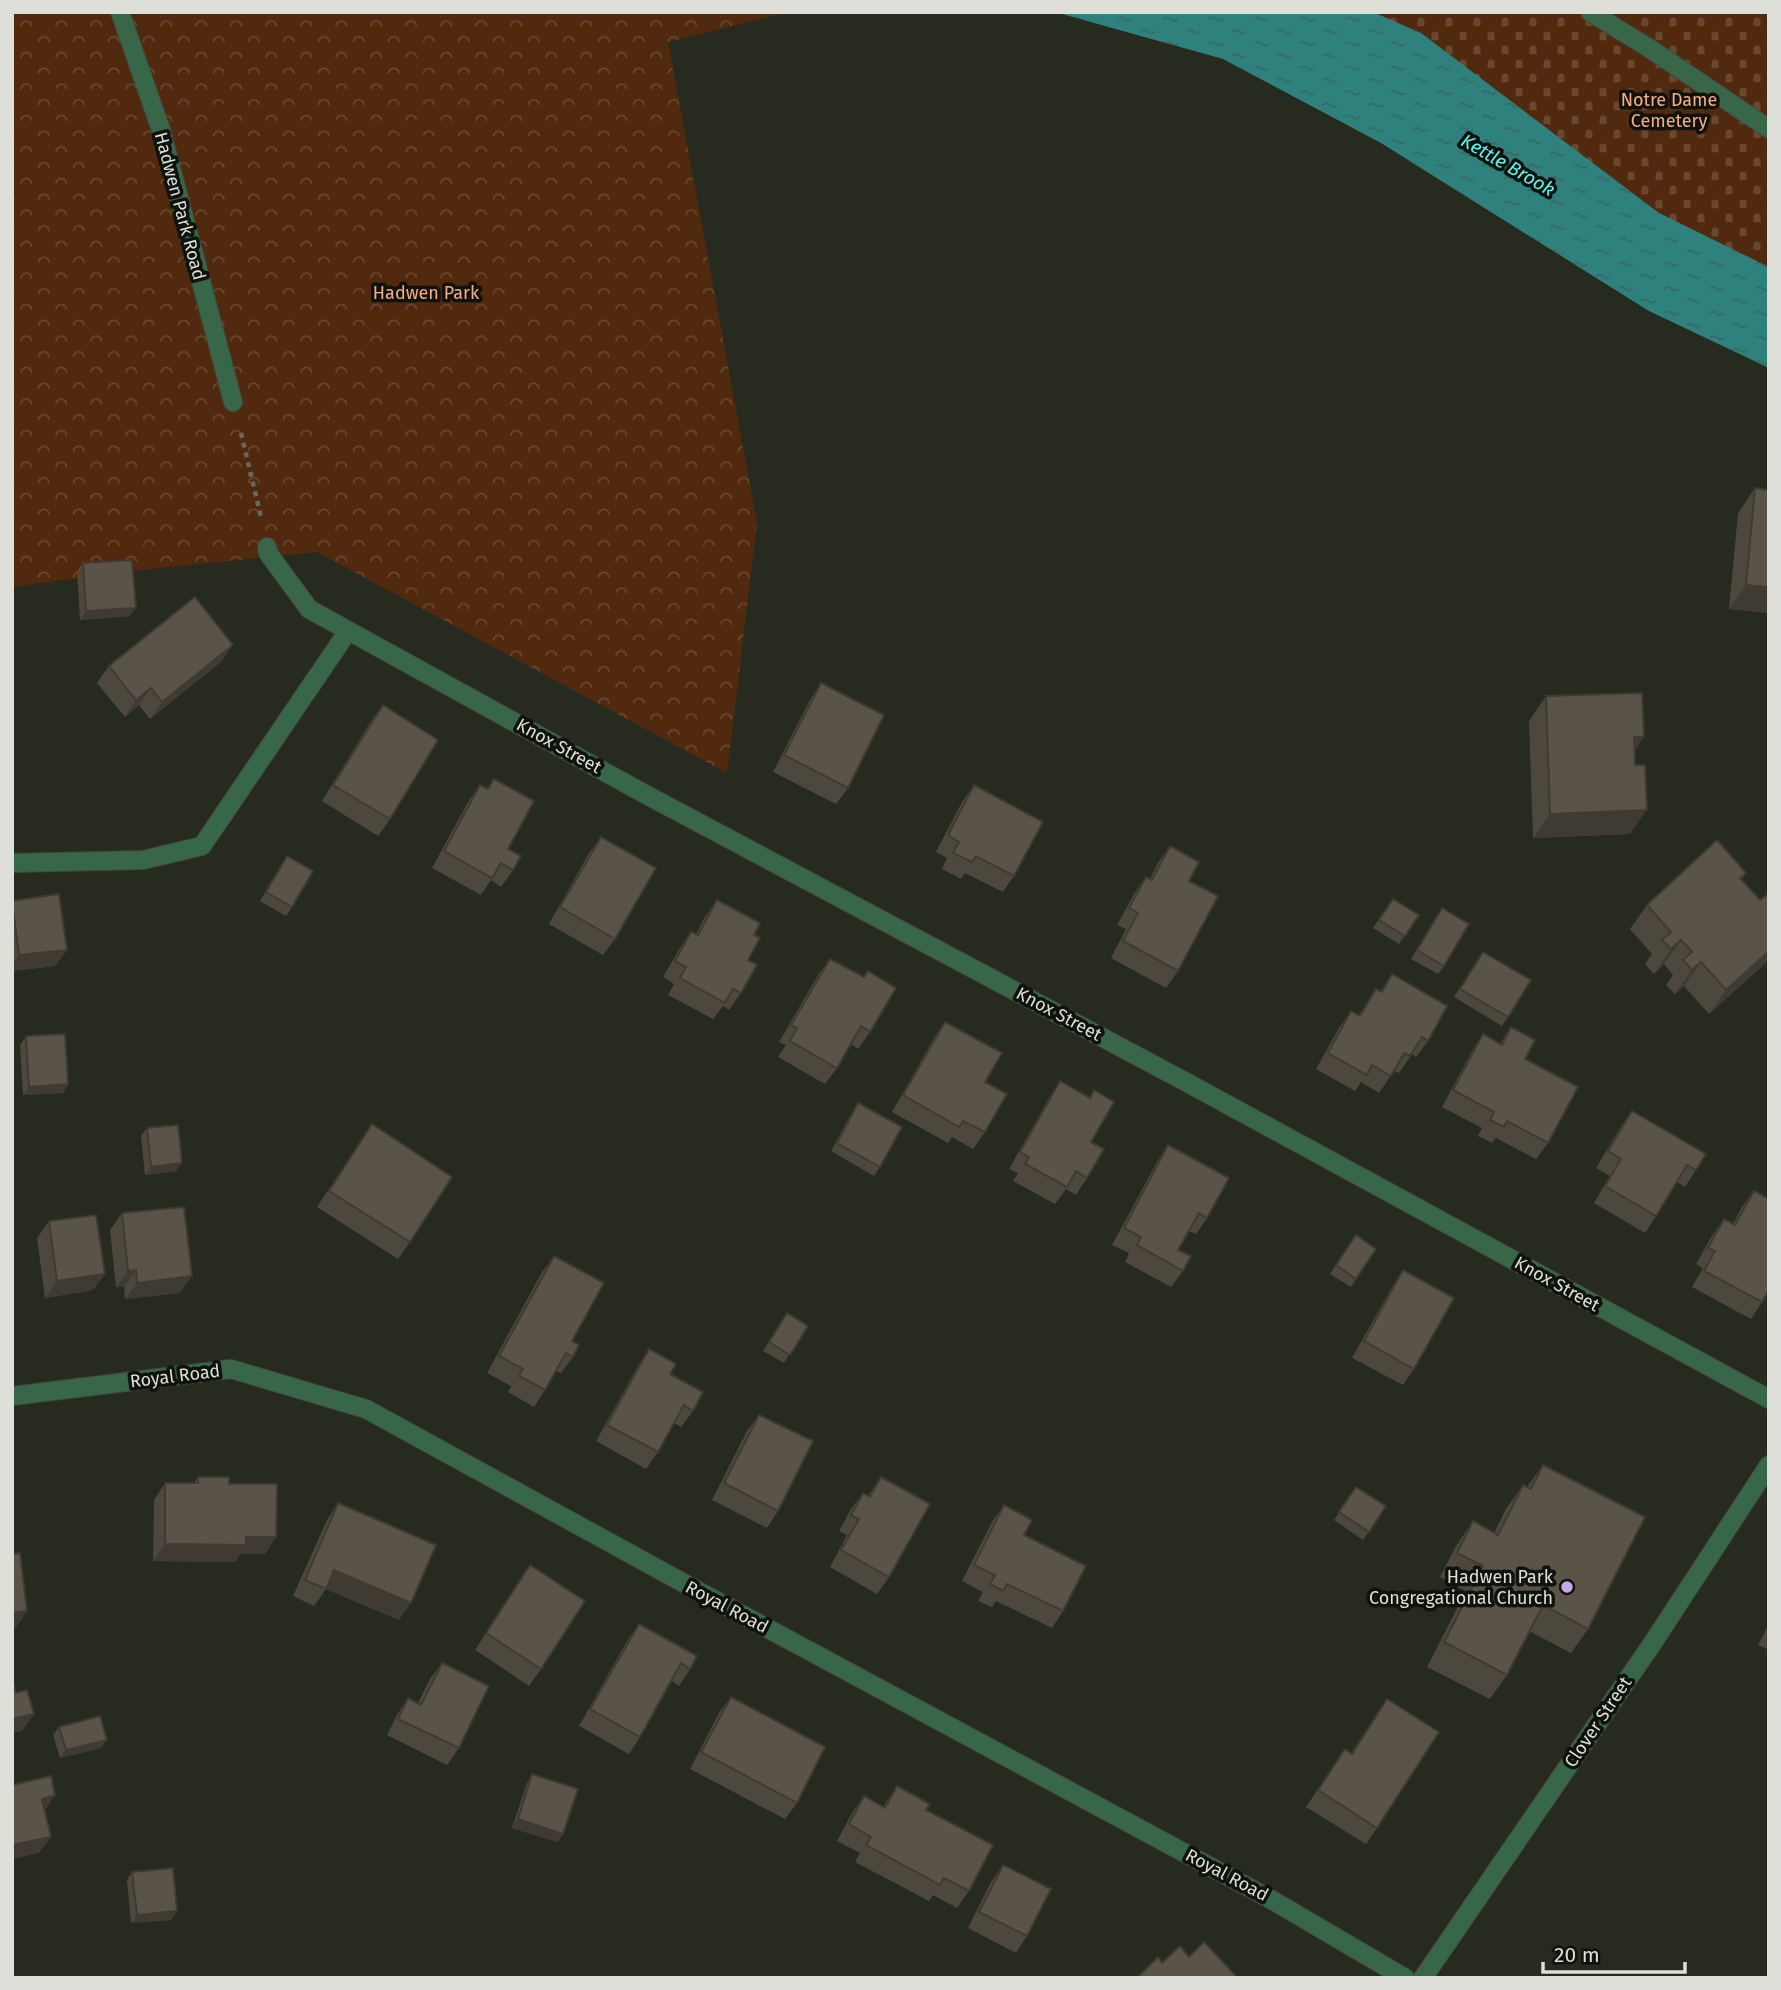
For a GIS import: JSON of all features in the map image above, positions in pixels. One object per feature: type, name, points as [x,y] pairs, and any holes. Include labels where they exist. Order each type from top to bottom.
[{"type":"street","name":"Hadwen Park Road","points":[[120,12],[161,130],[233,402]]},
{"type":"street","points":[[1590,12],[1649,48],[1769,129]]},
{"type":"street","name":"Knox Street","points":[[267,547],[268,553],[309,609],[1769,1399]]},
{"type":"street","points":[[12,863],[143,860],[202,846],[348,631]]},
{"type":"street","name":"Royal Road","points":[[12,1396],[231,1370],[366,1409],[1272,1900],[1405,1978]]},
{"type":"street","name":"Clover Street","points":[[1423,1978],[1654,1641],[1769,1465]]},
{"type":"path","points":[[233,402],[250,465],[267,547]]},
{"type":"green space","name":"Hadwen Park","points":[[12,12],[789,12],[668,42],[757,523],[727,773],[317,552],[122,572],[12,587]]},
{"type":"green space","name":"Notre Dame Cemetery","points":[[1325,12],[1769,12],[1769,280]]},
{"type":"water","name":"Kettle Brook","points":[[1055,12],[1373,12],[1421,33],[1659,213],[1769,267],[1769,368],[1649,311],[1381,143],[1223,59]]},
{"type":"building","points":[[1755,488],[1769,490],[1769,587],[1746,585]]},
{"type":"building","points":[[132,560],[136,608],[86,611],[83,563]]},
{"type":"building","points":[[195,597],[233,645],[162,702],[151,688],[136,700],[109,666]]},
{"type":"building","points":[[821,683],[884,715],[848,788],[784,755]]},
{"type":"building","points":[[1642,693],[1644,737],[1634,737],[1635,765],[1645,765],[1647,810],[1550,814],[1546,696]]},
{"type":"building","points":[[383,705],[438,740],[390,819],[333,785]]},
{"type":"building","points":[[494,779],[534,801],[508,849],[521,856],[513,870],[501,863],[492,878],[444,851],[480,785],[488,789]]},
{"type":"building","points":[[974,785],[1043,822],[1014,876],[976,856],[972,862],[953,853],[959,842],[948,835]]},
{"type":"building","points":[[601,837],[656,868],[615,939],[560,907]]},
{"type":"building","points":[[1717,840],[1746,873],[1740,878],[1760,900],[1767,895],[1769,897],[1769,951],[1726,990],[1701,962],[1692,970],[1683,960],[1692,952],[1681,940],[1671,949],[1662,940],[1671,932],[1647,905]]},
{"type":"building","points":[[1170,846],[1199,862],[1189,881],[1218,896],[1178,971],[1123,941],[1138,913],[1129,908],[1146,877],[1152,880]]},
{"type":"building","points":[[287,856],[313,871],[292,907],[266,892]]},
{"type":"building","points":[[59,894],[67,950],[19,955],[12,901]]},
{"type":"building","points":[[1393,899],[1419,915],[1405,936],[1379,920]]},
{"type":"building","points":[[717,900],[760,923],[754,935],[760,938],[748,960],[757,965],[741,993],[733,989],[725,1003],[680,978],[686,967],[675,961],[691,932],[698,935]]},
{"type":"building","points":[[1442,908],[1469,924],[1444,966],[1417,950]]},
{"type":"building","points":[[1483,952],[1531,980],[1508,1017],[1460,989]]},
{"type":"building","points":[[830,959],[864,977],[868,971],[896,988],[870,1032],[861,1026],[837,1068],[790,1041],[797,1028],[791,1025]]},
{"type":"building","points":[[1392,974],[1447,1006],[1428,1041],[1422,1037],[1410,1056],[1404,1053],[1391,1076],[1372,1065],[1367,1075],[1328,1053],[1351,1011],[1360,1016],[1376,989],[1382,992]]},
{"type":"building","points":[[945,1022],[1002,1053],[985,1082],[1007,1094],[985,1132],[963,1121],[959,1127],[903,1095]]},
{"type":"building","points":[[1511,1027],[1535,1040],[1525,1059],[1578,1087],[1548,1143],[1507,1121],[1504,1127],[1490,1120],[1494,1112],[1453,1090],[1483,1034],[1502,1045]]},
{"type":"building","points":[[65,1034],[68,1084],[29,1087],[26,1036]]},
{"type":"building","points":[[1060,1081],[1090,1098],[1094,1090],[1114,1102],[1091,1142],[1104,1149],[1087,1178],[1076,1171],[1067,1187],[1025,1164],[1029,1157],[1020,1152]]},
{"type":"building","points":[[858,1103],[902,1127],[880,1167],[837,1143]]},
{"type":"building","points":[[1632,1111],[1706,1154],[1696,1170],[1687,1165],[1656,1216],[1605,1186],[1621,1159],[1608,1151]]},
{"type":"building","points":[[372,1124],[452,1177],[410,1242],[329,1191]]},
{"type":"building","points":[[178,1125],[182,1163],[151,1167],[147,1128]]},
{"type":"building","points":[[1168,1145],[1229,1178],[1207,1218],[1199,1213],[1178,1250],[1191,1256],[1183,1271],[1137,1245],[1141,1237],[1124,1228]]},
{"type":"building","points":[[1754,1191],[1769,1199],[1769,1290],[1762,1302],[1704,1271],[1715,1251],[1708,1248],[1724,1219],[1735,1225]]},
{"type":"building","points":[[184,1207],[192,1276],[137,1283],[136,1270],[128,1271],[122,1213]]},
{"type":"building","points":[[96,1215],[105,1274],[57,1281],[49,1221]]},
{"type":"building","points":[[1356,1235],[1376,1249],[1356,1279],[1336,1265]]},
{"type":"building","points":[[554,1256],[604,1283],[572,1341],[579,1345],[573,1357],[566,1353],[545,1390],[519,1376],[523,1369],[499,1356]]},
{"type":"building","points":[[1403,1270],[1454,1298],[1414,1369],[1364,1341]]},
{"type":"building","points":[[787,1313],[808,1326],[790,1355],[769,1342]]},
{"type":"building","points":[[649,1349],[676,1364],[670,1374],[703,1392],[693,1411],[684,1405],[658,1452],[607,1425]]},
{"type":"building","points":[[759,1415],[813,1441],[778,1511],[724,1483]]},
{"type":"building","points":[[1543,1465],[1645,1517],[1588,1629],[1543,1605],[1507,1675],[1444,1642],[1483,1566],[1457,1553],[1473,1521],[1498,1535],[1523,1485],[1531,1489]]},
{"type":"building","points":[[198,1477],[229,1477],[229,1484],[277,1484],[276,1537],[246,1537],[246,1545],[165,1544],[165,1483],[198,1483]]},
{"type":"building","points":[[881,1477],[930,1504],[889,1577],[841,1550],[859,1519],[851,1515],[863,1493],[870,1497]]},
{"type":"building","points":[[1356,1487],[1386,1506],[1369,1532],[1339,1512]]},
{"type":"building","points":[[338,1503],[436,1545],[411,1603],[334,1570],[326,1589],[305,1580]]},
{"type":"building","points":[[1004,1505],[1032,1520],[1024,1535],[1086,1566],[1063,1611],[1007,1584],[1003,1591],[990,1584],[995,1575],[974,1565]]},
{"type":"building","points":[[20,1553],[27,1611],[12,1613],[12,1554]]},
{"type":"building","points":[[530,1565],[585,1601],[541,1669],[486,1633]]},
{"type":"building","points":[[639,1624],[697,1656],[690,1669],[681,1663],[640,1737],[590,1709]]},
{"type":"building","points":[[442,1663],[489,1686],[459,1748],[398,1719],[408,1698],[421,1705]]},
{"type":"building","points":[[12,1678],[16,1693],[27,1690],[34,1714],[12,1719]]},
{"type":"building","points":[[731,1697],[825,1747],[797,1803],[701,1752]]},
{"type":"building","points":[[1387,1699],[1439,1732],[1377,1828],[1318,1790],[1345,1749],[1352,1754]]},
{"type":"building","points":[[100,1716],[107,1740],[66,1750],[59,1727]]},
{"type":"building","points":[[532,1774],[578,1789],[563,1834],[518,1819]]},
{"type":"building","points":[[51,1776],[55,1795],[42,1799],[51,1837],[12,1845],[12,1785]]},
{"type":"building","points":[[897,1786],[930,1804],[926,1810],[993,1845],[969,1891],[944,1878],[940,1885],[866,1845],[871,1837],[849,1824],[864,1796],[885,1808]]},
{"type":"building","points":[[1003,1865],[1051,1889],[1027,1936],[979,1912]]},
{"type":"building","points":[[173,1868],[177,1911],[137,1915],[132,1872]]},
{"type":"building","points":[[1204,1942],[1238,1978],[1137,1978],[1158,1957],[1162,1963],[1180,1946],[1189,1957]]},
{"type":"place","name":"Hadwen Park Congregational Church","points":[[1567,1587]]}]
